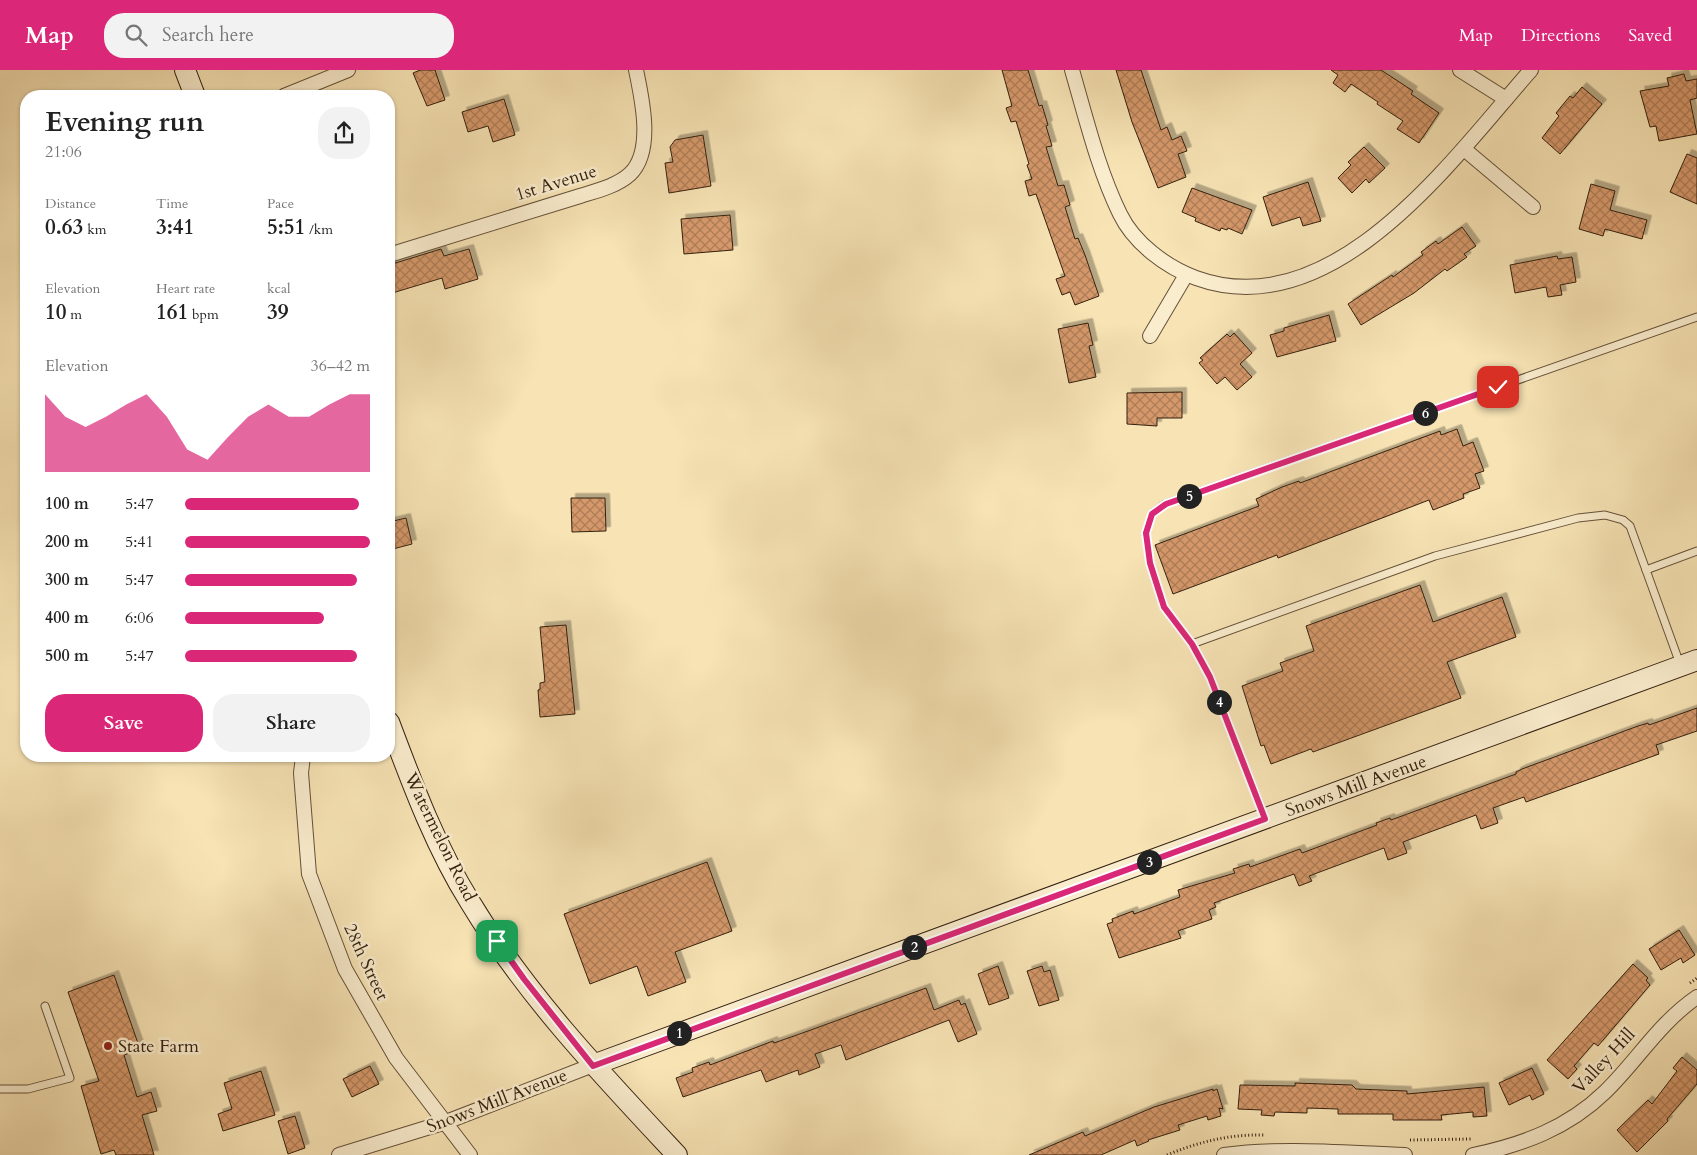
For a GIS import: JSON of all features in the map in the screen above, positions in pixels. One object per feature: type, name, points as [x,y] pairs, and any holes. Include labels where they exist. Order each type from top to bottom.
[{"type":"main road","points":[[185,70],[193,90]]},
{"type":"main road","name":"Snows Mill Avenue","points":[[593,1066],[1689,663]]},
{"type":"main road","name":"Watermelon Road","points":[[395,738],[423,812],[470,902],[524,979],[593,1066],[677,1155]]},
{"type":"street","points":[[299,90],[348,70]]},
{"type":"street","name":"1st Avenue","points":[[395,253],[580,196],[609,186],[630,174],[643,149],[644,134],[636,70]]},
{"type":"street","points":[[1072,70],[1096,150],[1120,214],[1135,236],[1151,252],[1186,275],[1214,284],[1244,288],[1283,282],[1318,269],[1352,251],[1382,231],[1410,207],[1464,149],[1532,70]]},
{"type":"street","points":[[1460,70],[1506,99]]},
{"type":"street","points":[[1464,149],[1533,207]]},
{"type":"street","points":[[1150,336],[1186,275]]},
{"type":"street","name":"28th Street","points":[[302,762],[301,773],[309,874],[345,969],[396,1058],[470,1155]]},
{"type":"street","name":"Valley Hill","points":[[1473,1155],[1510,1147],[1548,1133],[1582,1111],[1605,1092],[1665,1022],[1697,997]]},
{"type":"street","name":"Snows Mill Avenue","points":[[339,1155],[446,1122],[593,1066]]},
{"type":"street","points":[[1224,1155],[1244,1152],[1405,1155]]},
{"type":"lane","points":[[1265,819],[1210,677],[1192,644],[1164,607],[1150,563],[1146,533],[1152,514],[1166,504],[1697,317]]},
{"type":"lane","points":[[1192,644],[1436,556],[1578,518],[1605,515],[1623,520],[1630,526],[1646,570],[1689,663]]},
{"type":"lane","points":[[1646,570],[1697,551]]},
{"type":"lane","points":[[0,1089],[28,1090],[70,1078],[45,1006]]},
{"type":"path","points":[[1682,988],[1697,978]]},
{"type":"path","points":[[1595,1079],[1614,1058]]},
{"type":"path","points":[[1167,1155],[1192,1145],[1229,1136],[1272,1135]]},
{"type":"path","points":[[1402,1139],[1441,1141],[1479,1138]]},
{"type":"building","points":[[420,70],[435,70],[445,100],[427,106],[413,73]]},
{"type":"building","points":[[1002,70],[1028,70],[1039,106],[1042,105],[1052,146],[1046,147],[1058,186],[1064,185],[1070,205],[1065,207],[1075,239],[1078,238],[1099,296],[1075,305],[1070,292],[1062,295],[1056,279],[1065,276],[1036,194],[1029,196],[1025,181],[1032,179],[1027,165],[1029,164],[1016,121],[1011,122],[1006,108],[1012,106]]},
{"type":"building","points":[[1116,70],[1141,70],[1161,130],[1167,127],[1172,140],[1181,136],[1187,151],[1178,154],[1186,177],[1158,188],[1132,122]]},
{"type":"building","points":[[1331,70],[1381,70],[1413,91],[1411,94],[1439,113],[1419,143],[1397,129],[1403,121],[1377,104],[1378,102],[1351,84],[1345,92],[1333,83],[1338,75]]},
{"type":"building","points":[[1684,74],[1686,81],[1697,79],[1697,98],[1690,100],[1697,134],[1659,141],[1656,126],[1650,127],[1640,91],[1669,86],[1667,78]]},
{"type":"building","points":[[1582,87],[1602,104],[1560,154],[1542,138],[1559,116],[1556,113],[1570,96],[1573,98]]},
{"type":"building","points":[[504,99],[515,135],[493,142],[488,126],[468,132],[462,112]]},
{"type":"building","points":[[703,135],[711,186],[669,193],[665,163],[673,162],[670,147],[675,140]]},
{"type":"building","points":[[1364,147],[1385,168],[1369,183],[1366,179],[1352,193],[1338,178],[1351,165],[1348,162]]},
{"type":"building","points":[[1687,154],[1697,158],[1697,204],[1670,192]]},
{"type":"building","points":[[1308,182],[1321,221],[1303,226],[1300,217],[1272,226],[1263,197]]},
{"type":"building","points":[[1591,184],[1615,191],[1610,210],[1647,220],[1642,239],[1605,229],[1603,236],[1579,229]]},
{"type":"building","points":[[1192,188],[1252,210],[1242,234],[1228,228],[1227,230],[1221,228],[1220,231],[1195,221],[1196,218],[1182,212]]},
{"type":"building","points":[[730,215],[733,250],[684,254],[681,219]]},
{"type":"building","points":[[1462,227],[1476,246],[1464,254],[1467,257],[1447,271],[1445,269],[1414,293],[1361,325],[1348,304],[1392,275],[1393,277],[1423,255],[1421,252],[1436,241],[1438,244]]},
{"type":"building","points":[[441,249],[444,256],[469,249],[478,279],[445,289],[442,278],[395,292],[395,263]]},
{"type":"building","points":[[1557,256],[1558,259],[1572,257],[1576,282],[1560,285],[1562,295],[1548,297],[1546,287],[1515,293],[1510,265]]},
{"type":"building","points":[[1329,315],[1336,341],[1277,357],[1270,335],[1284,331],[1284,328]]},
{"type":"building","points":[[1088,323],[1093,345],[1089,346],[1096,377],[1069,383],[1058,329]]},
{"type":"building","points":[[1234,333],[1252,353],[1240,364],[1252,377],[1237,390],[1225,377],[1217,384],[1199,363],[1203,360],[1200,358],[1227,334],[1230,337]]},
{"type":"building","points":[[1182,392],[1182,418],[1157,418],[1157,426],[1127,424],[1127,393]]},
{"type":"building","points":[[1457,429],[1463,446],[1473,442],[1484,471],[1475,474],[1480,488],[1463,494],[1464,498],[1433,510],[1429,500],[1278,558],[1277,555],[1173,594],[1155,545],[1259,506],[1256,499],[1282,487],[1299,481],[1300,483],[1440,431],[1441,435]]},
{"type":"building","points":[[571,498],[605,498],[606,531],[572,532]]},
{"type":"building","points":[[406,518],[412,544],[395,548],[395,521]]},
{"type":"building","points":[[1420,585],[1433,622],[1502,597],[1516,637],[1447,662],[1461,698],[1313,752],[1311,749],[1271,764],[1264,745],[1261,746],[1242,686],[1283,671],[1280,663],[1314,651],[1306,626]]},
{"type":"building","points":[[566,625],[575,714],[540,717],[538,690],[540,689],[540,683],[545,682],[540,627]]},
{"type":"building","points":[[1697,708],[1697,731],[1656,745],[1659,754],[1526,802],[1524,797],[1493,808],[1498,823],[1481,829],[1476,815],[1403,842],[1407,853],[1388,860],[1384,848],[1309,876],[1312,881],[1299,886],[1294,874],[1214,903],[1216,907],[1209,910],[1212,919],[1178,931],[1181,938],[1119,958],[1107,924],[1113,922],[1112,919],[1133,911],[1134,914],[1180,897],[1178,890],[1235,873],[1233,869],[1249,864],[1250,867],[1300,849],[1302,853],[1377,825],[1376,823],[1390,818],[1391,820],[1516,774],[1516,772],[1522,769],[1638,726],[1648,723],[1649,725]]},
{"type":"building","points":[[707,862],[732,931],[675,952],[686,982],[648,996],[637,966],[590,984],[564,914]]},
{"type":"building","points":[[1679,930],[1695,955],[1683,963],[1681,958],[1661,970],[1649,949]]},
{"type":"building","points":[[1633,964],[1648,978],[1646,980],[1650,985],[1598,1046],[1594,1043],[1574,1066],[1577,1069],[1568,1079],[1547,1060]]},
{"type":"building","points":[[998,966],[1009,998],[989,1005],[978,974]]},
{"type":"building","points":[[1042,966],[1044,972],[1050,970],[1059,1000],[1039,1006],[1027,971]]},
{"type":"building","points":[[114,975],[140,1049],[124,1055],[137,1097],[151,1092],[157,1111],[142,1115],[154,1155],[116,1155],[114,1150],[101,1154],[81,1086],[99,1081],[68,992]]},
{"type":"building","points":[[926,988],[934,1010],[959,1000],[961,1005],[965,1003],[977,1034],[958,1042],[949,1020],[846,1060],[841,1045],[815,1054],[820,1067],[799,1075],[798,1070],[766,1082],[761,1070],[683,1097],[676,1078],[693,1072],[692,1068],[709,1062],[710,1065]]},
{"type":"building","points":[[1682,1057],[1697,1070],[1697,1084],[1667,1119],[1668,1121],[1637,1152],[1617,1130],[1648,1100],[1652,1104],[1677,1071],[1673,1068]]},
{"type":"building","points":[[370,1066],[379,1084],[352,1097],[343,1079]]},
{"type":"building","points":[[1532,1068],[1544,1094],[1532,1100],[1530,1095],[1509,1105],[1499,1083]]},
{"type":"building","points":[[261,1071],[275,1115],[223,1131],[218,1114],[232,1109],[224,1083]]},
{"type":"building","points":[[1295,1083],[1352,1085],[1356,1089],[1407,1091],[1407,1094],[1484,1087],[1487,1116],[1473,1117],[1473,1112],[1441,1115],[1442,1120],[1393,1120],[1393,1114],[1338,1114],[1338,1109],[1307,1108],[1307,1113],[1275,1112],[1274,1116],[1261,1115],[1262,1110],[1238,1109],[1240,1085],[1295,1086]]},
{"type":"building","points":[[1213,1089],[1213,1091],[1217,1089],[1223,1109],[1219,1108],[1221,1116],[1208,1120],[1207,1116],[1178,1125],[1180,1130],[1148,1140],[1137,1146],[1135,1140],[1101,1155],[1029,1155],[1083,1132],[1085,1136],[1154,1107]]},
{"type":"building","points":[[295,1116],[305,1148],[288,1154],[278,1121]]},
{"type":"place","name":"State Farm","points":[[108,1046]]},
{"type":"route","points":[[497,941],[524,979],[593,1066],[1265,819],[1210,677],[1192,644],[1164,607],[1150,563],[1146,533],[1152,514],[1166,504],[1498,387]]}]
